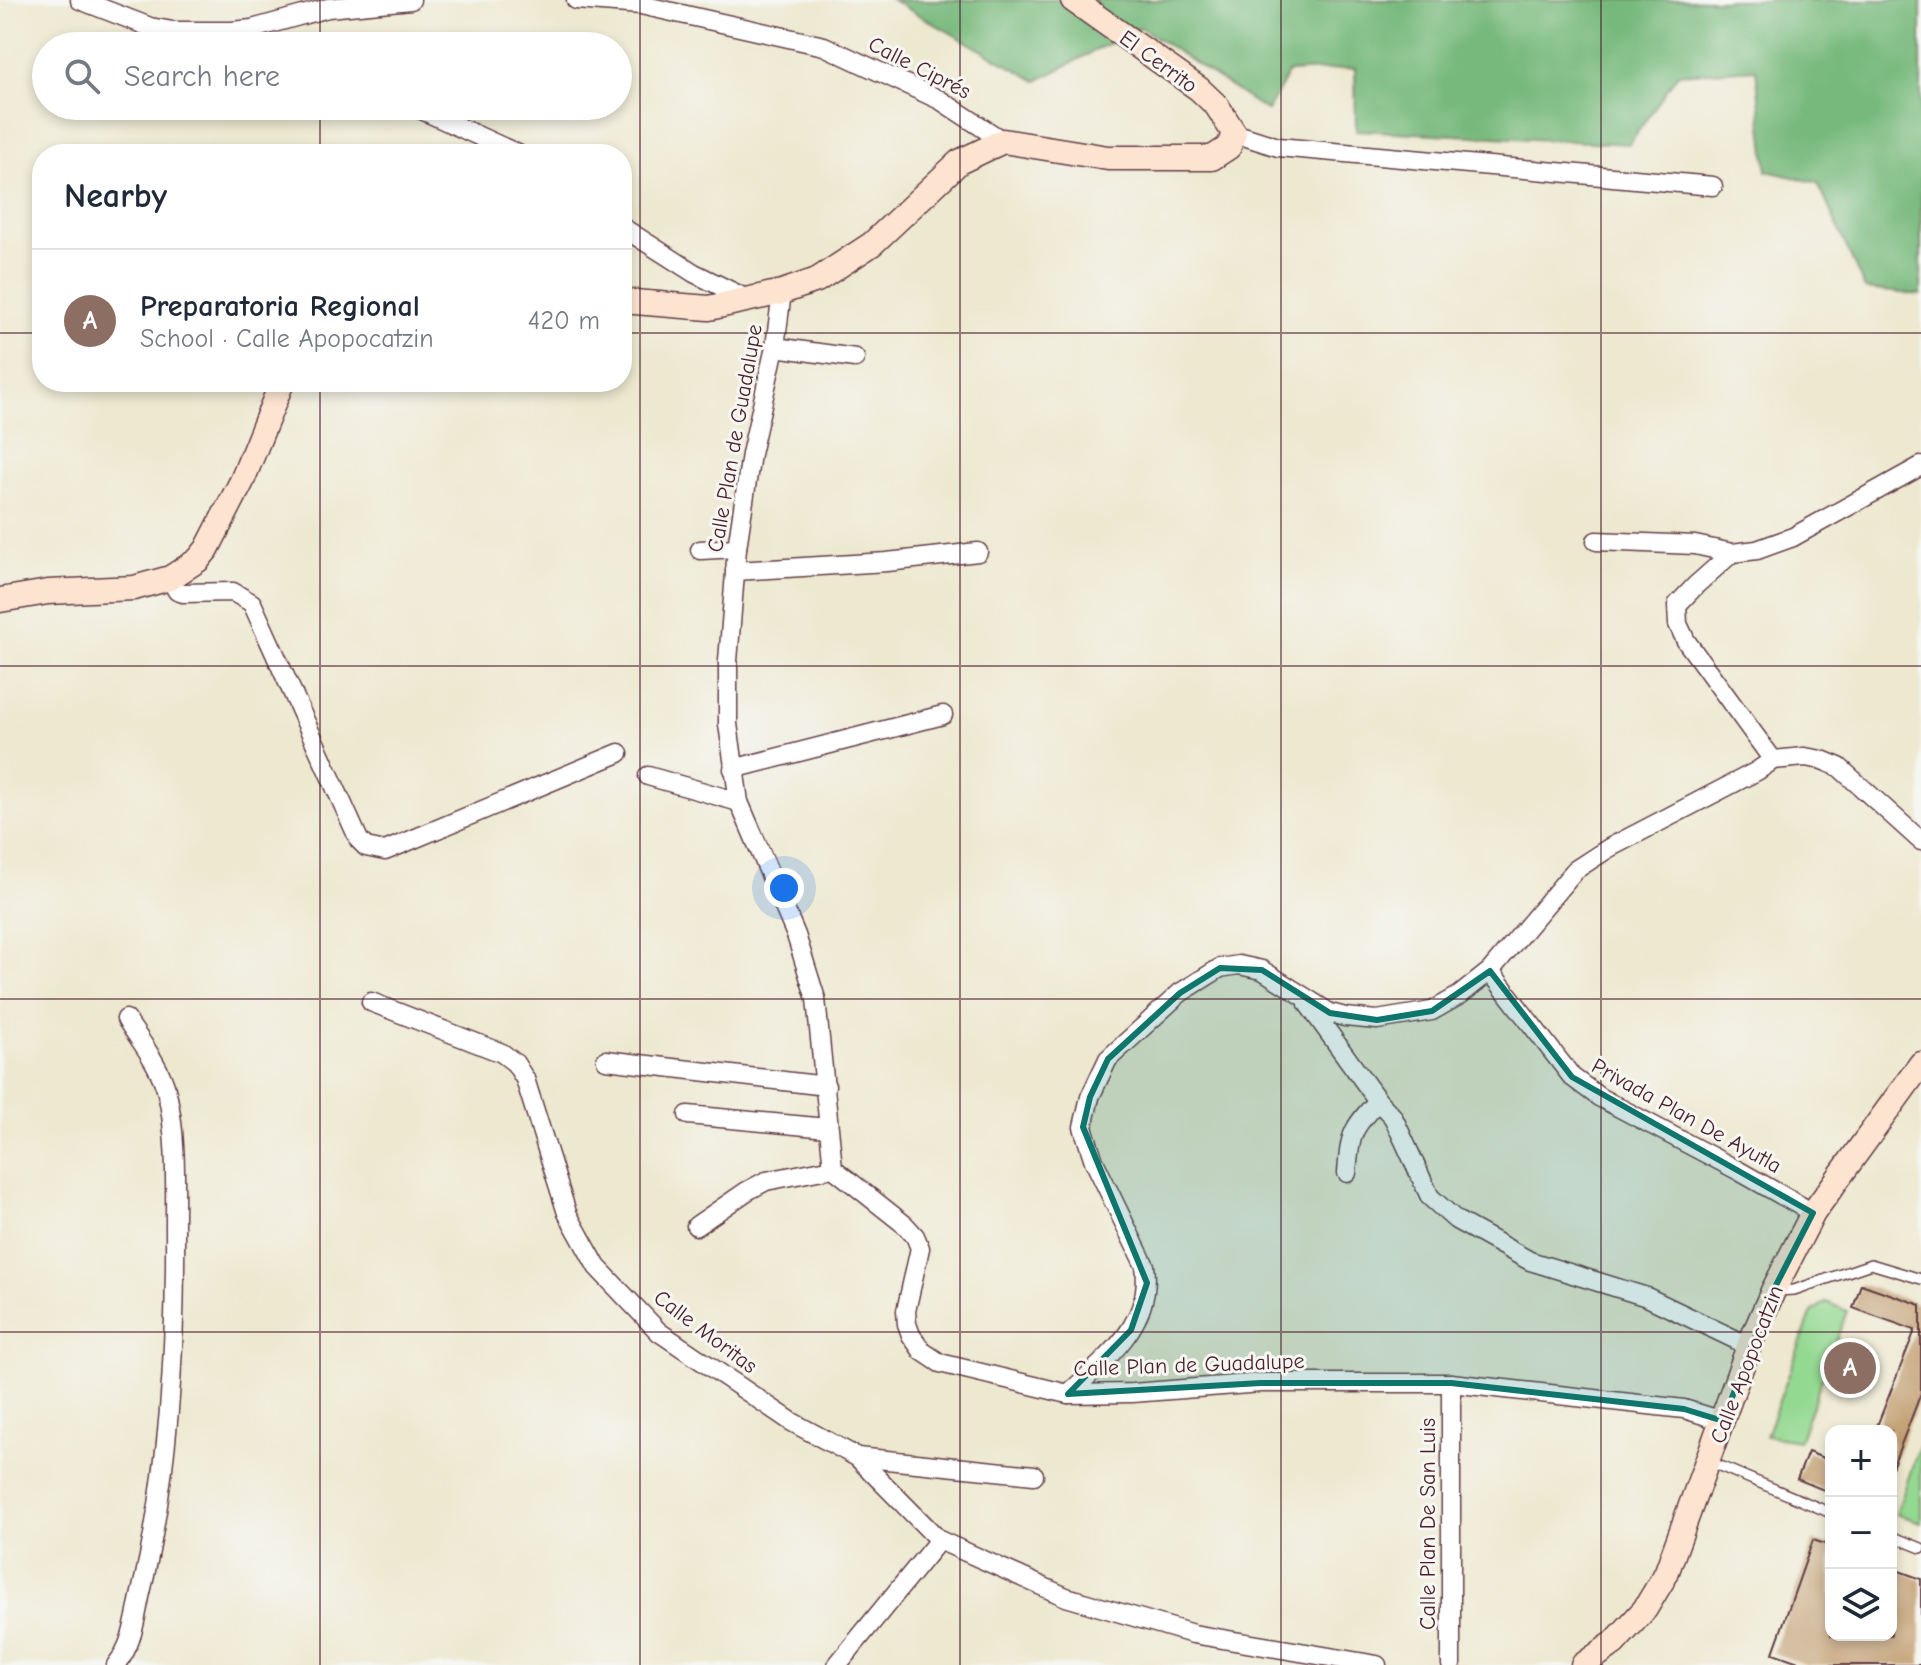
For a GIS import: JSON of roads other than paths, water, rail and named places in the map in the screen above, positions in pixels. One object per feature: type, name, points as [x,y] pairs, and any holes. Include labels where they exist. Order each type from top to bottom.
[{"type":"main road","name":"El Cerrito","points":[[1073,0],[1199,89],[1217,106],[1234,133]]},
{"type":"main road","points":[[632,302],[709,308],[782,292],[829,275],[863,252],[959,162],[1003,141],[1108,158],[1212,158],[1229,147],[1234,133]]},
{"type":"main road","points":[[0,600],[48,592],[134,588],[170,578],[198,560],[207,549],[242,481],[278,392]]},
{"type":"main road","name":"Calle Apopocatzin","points":[[1583,1665],[1614,1643],[1645,1609],[1666,1574],[1749,1346],[1773,1291],[1813,1213],[1921,1064]]},
{"type":"street","points":[[80,0],[150,27],[173,31],[232,31],[252,29],[328,8],[411,0]]},
{"type":"street","name":"Calle Ciprés","points":[[576,0],[641,5],[824,46],[940,100],[1003,141]]},
{"type":"street","points":[[444,120],[496,144]]},
{"type":"street","points":[[1234,133],[1278,147],[1713,186]]},
{"type":"street","points":[[632,233],[694,273],[749,300]]},
{"type":"street","name":"Calle Plan de Guadalupe","points":[[782,292],[775,347],[751,454],[737,548],[728,661],[728,724],[733,769],[739,802],[796,935],[816,999],[833,1168],[915,1236],[920,1248],[906,1311],[911,1335],[922,1351],[940,1363],[1068,1394],[1132,1393],[1261,1383],[1451,1383],[1684,1409],[1723,1421]]},
{"type":"street","points":[[775,347],[855,358]]},
{"type":"street","points":[[1596,541],[1695,545],[1732,553],[1757,550],[1793,537],[1921,466]]},
{"type":"street","points":[[700,550],[737,548]]},
{"type":"street","points":[[735,571],[887,562],[978,552]]},
{"type":"street","points":[[1732,553],[1677,605],[1678,624],[1712,680],[1773,760]]},
{"type":"street","points":[[170,578],[177,591],[183,593],[233,592],[252,603],[359,840],[366,847],[385,851],[619,753]]},
{"type":"street","points":[[733,769],[943,715]]},
{"type":"street","points":[[1068,1394],[1108,1357],[1131,1330],[1146,1292],[1145,1266],[1094,1161],[1083,1127],[1090,1097],[1108,1059],[1180,993],[1220,968],[1239,965],[1262,970],[1330,1013],[1345,1017],[1377,1020],[1432,1011],[1460,995],[1490,971],[1575,870],[1609,848],[1773,760],[1805,757],[1839,767],[1921,841]]},
{"type":"street","points":[[648,776],[739,802]]},
{"type":"street","name":"Privada Plan De Ayutla","points":[[1490,971],[1572,1077],[1599,1097],[1813,1213]]},
{"type":"street","points":[[1302,996],[1400,1129],[1430,1197],[1456,1220],[1530,1261],[1647,1297],[1749,1346]]},
{"type":"street","name":"Calle Moritas","points":[[371,1002],[502,1053],[515,1063],[525,1079],[567,1213],[597,1267],[659,1332],[792,1422],[857,1457],[939,1540]]},
{"type":"street","points":[[116,1665],[129,1645],[155,1538],[164,1456],[175,1288],[175,1161],[167,1092],[154,1063],[126,1019]]},
{"type":"street","points":[[606,1060],[826,1086]]},
{"type":"street","points":[[1347,1173],[1351,1134],[1360,1119],[1378,1101]]},
{"type":"street","points":[[688,1115],[827,1128]]},
{"type":"street","points":[[696,1226],[766,1181],[833,1168]]},
{"type":"street","name":"Calle Plan De San Luis","points":[[1451,1383],[1451,1665]]},
{"type":"street","points":[[857,1457],[1034,1475]]},
{"type":"street","points":[[837,1665],[939,1540],[1066,1597],[1179,1630],[1377,1665]]},
{"type":"lane","points":[[1773,1291],[1794,1290],[1871,1264],[1921,1279]]},
{"type":"lane","points":[[1708,1461],[1825,1510]]},
{"type":"lane","points":[[1897,1538],[1921,1548]]},
{"type":"place","name":"Preparatoria Regional","points":[[1850,1368]]}]
